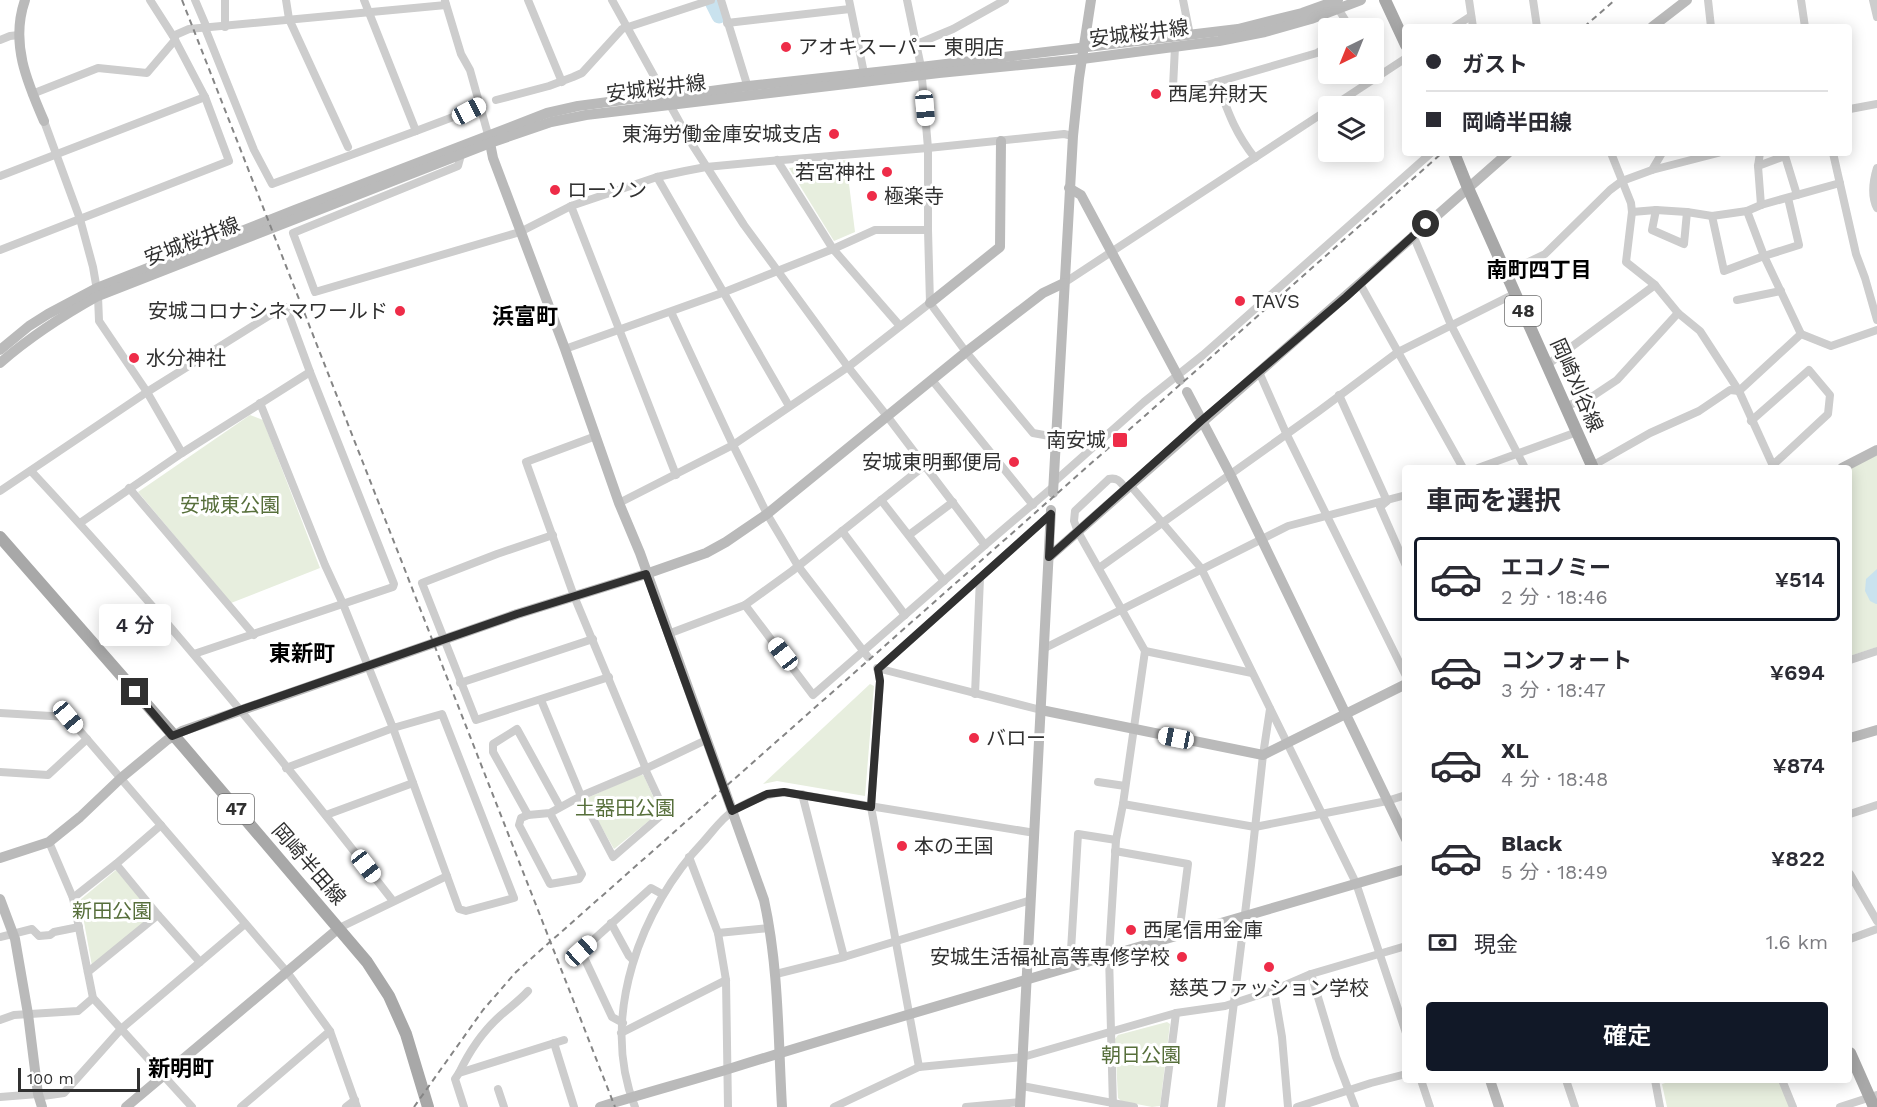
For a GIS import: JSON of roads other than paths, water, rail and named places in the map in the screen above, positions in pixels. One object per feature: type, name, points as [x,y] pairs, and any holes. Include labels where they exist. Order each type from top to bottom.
[{"type":"main road","points":[[1385,0],[1402,36]]},
{"type":"main road","name":"岡崎刈谷線","points":[[1455,156],[1591,465]]},
{"type":"main road","name":"岡崎半田線","points":[[0,537],[367,962],[389,996],[406,1034],[428,1107]]},
{"type":"main road","points":[[1852,1057],[1873,1100]]},
{"type":"street","points":[[25,0],[19,35],[22,66],[80,219],[98,292],[99,321],[147,392],[182,453]]},
{"type":"street","points":[[0,250],[229,161],[205,97],[174,38],[150,0]]},
{"type":"street","points":[[195,0],[254,150],[272,184],[480,105]]},
{"type":"street","points":[[225,0],[225,27]]},
{"type":"street","points":[[286,0],[289,19],[348,147]]},
{"type":"street","points":[[364,0],[416,131]]},
{"type":"street","points":[[528,0],[561,82]]},
{"type":"street","points":[[612,0],[706,167],[777,272],[985,545]]},
{"type":"street","points":[[496,100],[561,82],[582,73],[622,29],[711,0]]},
{"type":"street","points":[[721,0],[749,90]]},
{"type":"street","points":[[849,0],[864,73]]},
{"type":"street","points":[[907,0],[922,71],[928,148],[930,303],[966,352],[1034,433],[1055,437]]},
{"type":"street","points":[[917,44],[953,29],[1005,0]]},
{"type":"street","points":[[1053,487],[1069,188],[1082,53],[1090,0]]},
{"type":"street","points":[[1183,0],[1190,35]]},
{"type":"street","name":"安城桜井線","points":[[1082,53],[1238,29],[1361,0]]},
{"type":"street","points":[[1469,0],[1472,24]]},
{"type":"street","points":[[1533,0],[1537,24]]},
{"type":"street","points":[[1656,24],[1688,0]]},
{"type":"street","points":[[1708,0],[1711,24]]},
{"type":"street","points":[[1801,0],[1805,24]]},
{"type":"street","points":[[1873,0],[1877,16]]},
{"type":"street","points":[[32,94],[98,68],[147,73],[174,38],[189,29],[368,12],[445,2],[461,54],[470,70],[493,158],[565,349],[764,900],[776,974],[782,1107]]},
{"type":"street","name":"安城桜井線","points":[[749,90],[1082,53],[1175,47],[1219,41],[1265,32],[1338,5]]},
{"type":"street","points":[[727,23],[850,9]]},
{"type":"street","points":[[1459,24],[1471,16]]},
{"type":"street","points":[[0,40],[19,35]]},
{"type":"street","points":[[1175,47],[1173,87],[1186,92],[1318,53]]},
{"type":"street","points":[[1348,96],[1402,61]]},
{"type":"street","name":"安城桜井線","points":[[0,350],[48,314],[98,292],[489,139],[551,122],[668,101],[864,73],[922,71]]},
{"type":"street","points":[[1217,82],[1234,128],[1255,158]]},
{"type":"street","points":[[0,176],[205,97]]},
{"type":"street","points":[[1852,109],[1877,104]]},
{"type":"street","points":[[0,858],[48,842],[80,818],[121,778],[172,736],[367,665],[706,553],[726,542],[767,513],[966,352],[1043,293],[1064,284],[1318,116]]},
{"type":"street","points":[[461,155],[458,166],[293,233],[315,291],[520,232],[571,206],[657,177],[706,167],[777,160],[1064,134],[1073,136]]},
{"type":"street","name":"安城桜井線","points":[[0,363],[27,340],[98,292],[461,155],[489,139]]},
{"type":"street","points":[[619,503],[733,444],[848,367],[1000,247],[1001,141]]},
{"type":"street","points":[[744,605],[813,694],[865,654],[905,615],[1033,505],[1144,402],[1179,378],[1428,156]]},
{"type":"street","points":[[1049,557],[1505,156]]},
{"type":"street","points":[[1612,156],[1631,203],[1626,262],[1655,285],[1678,314],[1700,331],[1738,391],[1773,465]]},
{"type":"street","points":[[1652,170],[1660,156]]},
{"type":"street","points":[[1506,273],[1545,254],[1622,181],[1652,170],[1706,156]]},
{"type":"street","points":[[1760,156],[1758,166],[1761,205]]},
{"type":"street","points":[[1712,216],[1724,271],[1799,245],[1785,156],[1758,166]]},
{"type":"street","points":[[1834,156],[1856,254],[1877,320]]},
{"type":"street","points":[[777,160],[833,249],[900,326]]},
{"type":"street","points":[[1877,168],[1873,200],[1877,208]]},
{"type":"street","points":[[657,177],[789,406]]},
{"type":"street","points":[[1632,212],[1656,210],[1712,216],[1747,211],[1840,183]]},
{"type":"street","points":[[1069,188],[1081,195],[1179,378]]},
{"type":"street","points":[[571,206],[676,475]]},
{"type":"street","points":[[1656,210],[1652,230],[1684,244],[1687,212]]},
{"type":"street","points":[[1747,211],[1764,256],[1801,334],[1831,346],[1877,330]]},
{"type":"street","points":[[565,349],[723,293],[875,230],[928,230]]},
{"type":"street","points":[[1413,235],[1451,325],[1524,465]]},
{"type":"street","points":[[1360,284],[1461,465]]},
{"type":"street","points":[[1547,365],[1655,285]]},
{"type":"street","points":[[1737,300],[1781,291]]},
{"type":"street","points":[[1099,568],[1163,524],[1398,352],[1516,293]]},
{"type":"street","points":[[0,491],[147,392],[286,307],[394,581],[393,587],[194,654]]},
{"type":"street","points":[[671,312],[767,513],[798,566],[865,654]]},
{"type":"street","points":[[1564,407],[1593,396],[1617,380],[1678,314]]},
{"type":"street","points":[[1595,465],[1650,433],[1699,411],[1730,390],[1738,391],[1801,334]]},
{"type":"street","points":[[1751,421],[1809,370],[1830,395],[1828,414],[1775,465]]},
{"type":"street","points":[[80,523],[182,453],[310,372]]},
{"type":"street","points":[[1258,372],[1286,434],[1402,668]]},
{"type":"street","points":[[932,380],[1033,505]]},
{"type":"street","points":[[1187,392],[1230,474],[1402,831]]},
{"type":"street","points":[[1340,395],[1387,501]]},
{"type":"street","points":[[260,403],[393,728],[459,909],[466,911],[514,898],[442,714],[393,728],[286,768]]},
{"type":"street","points":[[1486,465],[1577,432]]},
{"type":"street","points":[[541,700],[581,796],[613,857],[665,812],[574,596],[526,462],[596,436]]},
{"type":"street","points":[[1848,465],[1877,450]]},
{"type":"street","points":[[668,634],[744,605],[798,566],[924,466]]},
{"type":"street","points":[[31,471],[80,523],[194,654],[393,901]]},
{"type":"street","points":[[1114,1105],[1109,955],[1115,851],[1146,651],[1078,532],[1074,520],[1075,511],[1109,479],[1118,479],[1128,487],[1201,568],[1356,883],[1402,1021]]},
{"type":"street","points":[[129,488],[254,635]]},
{"type":"street","points":[[1045,648],[1288,526],[1402,496]]},
{"type":"street","points":[[881,500],[944,581]]},
{"type":"street","points":[[1387,501],[1380,507],[1402,557]]},
{"type":"street","points":[[909,535],[952,502]]},
{"type":"street","points":[[966,1107],[1020,1105],[1051,512]]},
{"type":"street","points":[[877,667],[980,578],[1051,512]]},
{"type":"street","points":[[842,531],[905,615]]},
{"type":"street","points":[[553,535],[422,583],[460,683],[476,720],[609,677]]},
{"type":"street","points":[[975,694],[980,578]]},
{"type":"street","points":[[460,683],[593,639]]},
{"type":"street","points":[[1146,651],[1252,673]]},
{"type":"street","points":[[1852,659],[1877,651]]},
{"type":"street","points":[[877,667],[1041,710],[1263,755],[1402,686]]},
{"type":"street","points":[[877,667],[880,681],[871,807],[918,1067]]},
{"type":"street","points":[[1221,1107],[1270,707]]},
{"type":"street","points":[[0,713],[68,717],[287,972],[330,1031],[356,1103],[346,1107]]},
{"type":"street","points":[[528,815],[493,752],[494,744],[517,729],[560,807]]},
{"type":"street","points":[[1852,737],[1877,730]]},
{"type":"street","points":[[0,772],[48,775],[87,740]]},
{"type":"street","points":[[550,813],[582,874],[579,879],[550,884],[519,825],[521,818],[550,813],[581,796],[706,740]]},
{"type":"street","points":[[1098,782],[1125,786]]},
{"type":"street","points":[[326,815],[412,783]]},
{"type":"street","points":[[633,1103],[625,1073],[621,1033],[633,960],[662,894],[689,857],[732,811],[767,794],[784,792],[1035,833]]},
{"type":"street","points":[[802,794],[844,957]]},
{"type":"street","points":[[1123,804],[1255,827],[1402,796]]},
{"type":"street","points":[[1852,813],[1877,806]]},
{"type":"street","points":[[73,898],[117,864],[161,825]]},
{"type":"street","points":[[1070,967],[1078,834],[1116,840]]},
{"type":"street","points":[[48,842],[73,898],[93,998],[192,1107]]},
{"type":"street","points":[[1115,851],[1188,864],[1179,934]]},
{"type":"street","points":[[689,857],[718,933],[726,980],[728,1107]]},
{"type":"street","points":[[117,864],[200,962]]},
{"type":"street","points":[[600,1107],[633,1103],[779,1053],[1402,870]]},
{"type":"street","points":[[126,1107],[339,928],[447,876]]},
{"type":"street","points":[[1852,877],[1877,921]]},
{"type":"street","points":[[623,1023],[612,1017],[581,951],[651,888],[662,894]]},
{"type":"street","points":[[0,899],[13,933],[28,1014],[38,1094],[42,1107]]},
{"type":"street","points":[[776,974],[844,957],[1031,900]]},
{"type":"street","points":[[88,972],[158,915]]},
{"type":"street","points":[[612,923],[633,960]]},
{"type":"street","points":[[0,1097],[64,1093],[121,1029],[246,924]]},
{"type":"street","points":[[0,937],[32,929],[39,936],[50,935],[54,932],[79,927]]},
{"type":"street","points":[[718,933],[770,928]]},
{"type":"street","points":[[1852,938],[1877,929]]},
{"type":"street","points":[[835,1107],[918,1067],[1023,1057],[1176,1014],[1225,1006],[1274,990],[1311,974],[1402,947]]},
{"type":"street","points":[[1311,974],[1336,1057],[1355,1107]]},
{"type":"street","points":[[621,1033],[726,980]]},
{"type":"street","points":[[1274,990],[1282,1038],[1287,1107]]},
{"type":"street","points":[[464,1107],[455,1079],[469,1052],[501,1015],[528,991]]},
{"type":"street","points":[[0,1020],[28,1014],[78,1011],[93,998]]},
{"type":"street","points":[[1164,1107],[1176,1014]]},
{"type":"street","points":[[241,1107],[330,1031]]},
{"type":"street","points":[[459,1073],[564,1040]]},
{"type":"street","points":[[554,1043],[574,1107]]},
{"type":"street","points":[[1297,1107],[1402,1075]]},
{"type":"street","points":[[1422,1083],[1430,1107]]},
{"type":"street","points":[[1491,1083],[1499,1107]]},
{"type":"street","points":[[1567,1083],[1575,1107]]},
{"type":"street","points":[[1656,1083],[1660,1107]]},
{"type":"street","points":[[1783,1083],[1793,1107]]},
{"type":"street","points":[[1022,1086],[1134,1107]]},
{"type":"street","points":[[498,1089],[504,1107]]},
{"type":"street","points":[[1840,1107],[1873,1100]]},
{"type":"water","points":[[1877,569],[1876,604],[1870,601],[1865,591],[1866,579]]},
{"type":"waterway","points":[[711,0],[719,16]]},
{"type":"railway","points":[[182,0],[615,1107]]},
{"type":"railway","points":[[1587,24],[1615,0]]},
{"type":"railway","points":[[414,1107],[483,1010],[516,972],[1439,156]]},
{"type":"place","name":"アオキスーパー 東明店","points":[[786,47]]},
{"type":"place","name":"西尾弁財天","points":[[1156,94]]},
{"type":"place","name":"東海労働金庫安城支店","points":[[834,134]]},
{"type":"place","name":"若宮神社","points":[[887,172]]},
{"type":"place","name":"ローソン","points":[[555,190]]},
{"type":"place","name":"極楽寺","points":[[872,196]]},
{"type":"place","name":"TAVS","points":[[1240,301]]},
{"type":"place","name":"安城コロナシネマワールド","points":[[400,311]]},
{"type":"place","name":"水分神社","points":[[134,358]]},
{"type":"place","name":"南安城","points":[[1120,440]]},
{"type":"place","name":"安城東明郵便局","points":[[1014,462]]},
{"type":"place","name":"バロー","points":[[974,738]]},
{"type":"place","name":"本の王国","points":[[902,846]]},
{"type":"place","name":"西尾信用金庫","points":[[1131,930]]},
{"type":"place","name":"安城生活福祉高等専修学校","points":[[1182,957]]},
{"type":"place","name":"慈英ファッション学校","points":[[1269,967]]},
{"type":"district","name":"南町四丁目","points":[[1539,270]]},
{"type":"district","name":"浜富町","points":[[525,316]]},
{"type":"district","name":"東新町","points":[[302,653]]},
{"type":"district","name":"新明町","points":[[181,1068]]},
{"type":"park label","name":"安城東公園","points":[[230,505]]},
{"type":"park label","name":"土器田公園","points":[[625,808]]},
{"type":"park label","name":"新田公園","points":[[112,911]]},
{"type":"park label","name":"朝日公園","points":[[1141,1055]]}]
